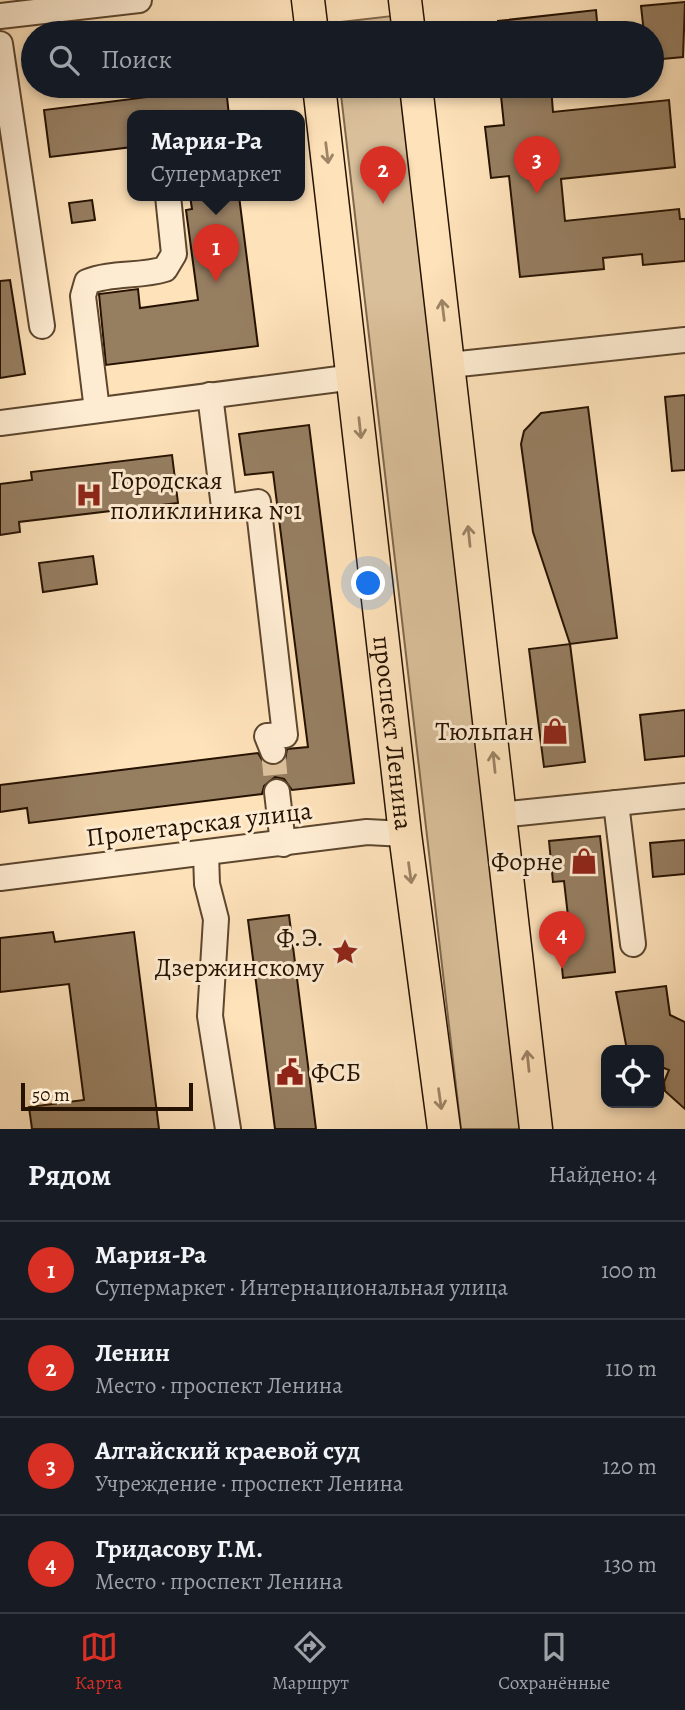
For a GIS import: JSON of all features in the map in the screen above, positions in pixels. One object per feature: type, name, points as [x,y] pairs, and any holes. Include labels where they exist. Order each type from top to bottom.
[{"type":"main road","points":[[308,0],[311,21]]},
{"type":"main road","points":[[405,0],[408,21]]},
{"type":"main road","name":"проспект Ленина","points":[[320,98],[405,834],[444,1129]]},
{"type":"main road","points":[[417,98],[450,365],[536,1129]]},
{"type":"street","points":[[0,16],[139,0]]},
{"type":"street","points":[[0,44],[42,326]]},
{"type":"street","points":[[97,410],[83,296],[87,282],[101,276],[152,273],[165,269],[174,254],[169,201]]},
{"type":"street","points":[[450,365],[685,340]]},
{"type":"street","points":[[0,423],[354,377]]},
{"type":"street","points":[[211,395],[224,507],[258,502],[285,735],[267,736],[273,751]]},
{"type":"street","points":[[277,792],[283,844]]},
{"type":"street","points":[[500,815],[685,796]]},
{"type":"street","points":[[616,803],[633,944]]},
{"type":"street","name":"Пролетарская улица","points":[[0,878],[367,832],[405,834]]},
{"type":"street","points":[[206,854],[207,884],[216,919],[210,1016],[228,1129]]},
{"type":"shaded area","points":[[392,16],[393,21],[350,21]]},
{"type":"shaded area","points":[[341,98],[401,98],[521,1129],[461,1129]]},
{"type":"building","points":[[685,2],[683,57],[664,59],[664,21],[643,21],[641,6]]},
{"type":"building","points":[[596,10],[597,21],[498,21]]},
{"type":"building","points":[[139,98],[227,98],[228,110],[127,110],[127,148],[50,157],[44,110]]},
{"type":"building","points":[[501,98],[552,98],[553,112],[669,100],[675,167],[561,179],[565,221],[679,209],[680,219],[685,219],[685,261],[643,265],[642,254],[603,258],[604,269],[520,277],[509,176],[491,178],[485,127],[504,125]]},
{"type":"building","points":[[92,200],[95,220],[72,223],[69,203]]},
{"type":"building","points":[[191,201],[240,201],[258,346],[106,365],[99,294],[138,289],[140,308],[198,300],[186,210],[192,209]]},
{"type":"building","points":[[10,280],[25,374],[0,378],[0,281]]},
{"type":"building","points":[[685,395],[685,470],[672,471],[665,397]]},
{"type":"building","points":[[588,407],[617,638],[570,644],[533,532],[521,444],[524,431],[541,413]]},
{"type":"building","points":[[309,425],[354,783],[292,790],[284,779],[275,777],[264,786],[262,794],[29,823],[27,808],[0,812],[0,785],[258,753],[264,763],[278,765],[285,760],[287,749],[308,747],[273,472],[245,475],[239,434]]},
{"type":"building","name":"Городская поликлиника №1","points":[[172,455],[178,503],[19,522],[20,532],[0,535],[0,484],[32,480],[31,472]]},
{"type":"building","points":[[93,556],[97,584],[43,592],[39,563]]},
{"type":"building","points":[[570,644],[585,762],[544,767],[529,649]]},
{"type":"building","points":[[685,710],[685,756],[645,760],[640,715]]},
{"type":"building","points":[[600,836],[615,972],[563,978],[559,935],[570,934],[564,881],[553,882],[549,841]]},
{"type":"building","points":[[685,840],[685,874],[653,877],[650,843]]},
{"type":"building","name":"ФСБ","points":[[289,915],[316,1129],[275,1129],[248,920]]},
{"type":"building","points":[[53,932],[55,942],[134,932],[159,1129],[32,1129],[29,1107],[84,1100],[69,984],[0,992],[0,938]]},
{"type":"building","points":[[666,986],[670,1015],[685,1022],[685,1109],[665,1091],[664,1082],[669,1070],[664,1068],[664,1045],[626,1045],[616,992]]},
{"type":"tunnel","points":[[273,751],[277,792]]},
{"type":"place","name":"Алтайский краевой суд","points":[[537,194]]},
{"type":"place","name":"Ленин","points":[[383,204]]},
{"type":"place","name":"Мария-Ра","points":[[216,282]]},
{"type":"place","name":"Городская поликлиника №1","points":[[89,495]]},
{"type":"place","name":"Тюльпан","points":[[555,731]]},
{"type":"place","name":"Форне","points":[[584,861]]},
{"type":"place","name":"Ф.Э. Дзержинскому","points":[[345,952]]},
{"type":"place","name":"Гридасову Г.М.","points":[[562,969]]},
{"type":"place","name":"ФСБ","points":[[290,1072]]}]
